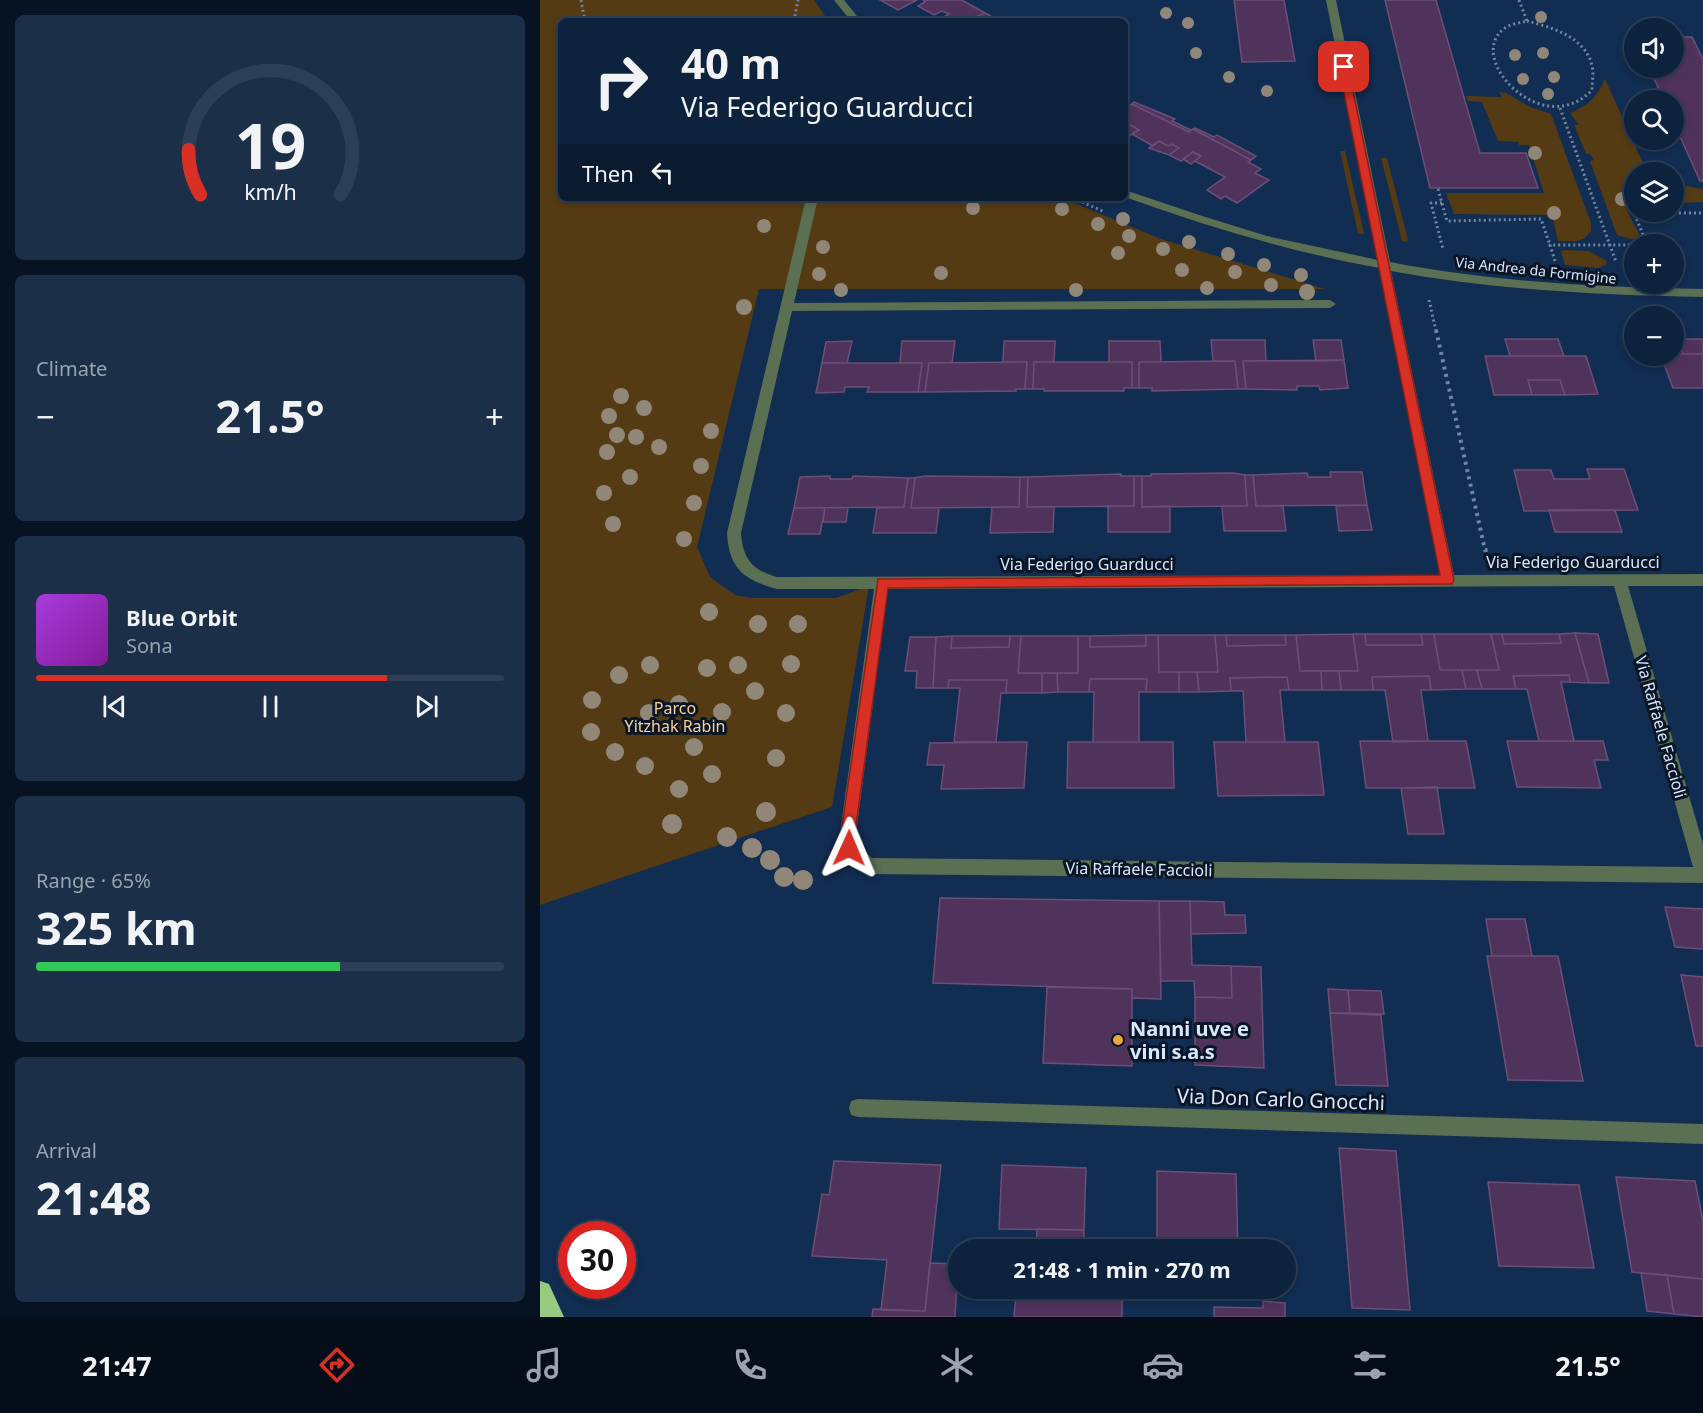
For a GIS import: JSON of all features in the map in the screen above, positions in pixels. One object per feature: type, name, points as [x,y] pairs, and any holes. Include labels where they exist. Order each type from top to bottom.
[{"type":"highway","points":[[540,1293],[552,1317]]},
{"type":"street","points":[[839,0],[854,18]]},
{"type":"street","points":[[1330,0],[1448,580]]},
{"type":"street","name":"Via Andrea da Formigine","points":[[1128,194],[1248,234],[1332,257],[1383,266],[1504,285],[1620,293],[1703,293]]},
{"type":"street","name":"Via Federigo Guarducci","points":[[811,201],[734,533],[734,546],[738,561],[748,572],[761,579],[777,583],[1703,580]]},
{"type":"street","points":[[786,307],[1330,304]]},
{"type":"street","name":"Via Raffaele Faccioli","points":[[882,583],[849,826],[849,848],[869,866],[1703,874],[1619,580]]},
{"type":"street","name":"Via Don Carlo Gnocchi","points":[[858,1108],[1703,1134]]},
{"type":"path","points":[[582,0],[584,18]]},
{"type":"path","points":[[795,18],[798,0]]},
{"type":"path","points":[[1519,0],[1527,21]]},
{"type":"path","points":[[1527,21],[1553,27],[1572,38],[1592,63],[1592,90],[1582,101],[1560,108],[1533,101],[1514,91],[1494,64],[1495,39],[1505,27],[1527,21]]},
{"type":"path","points":[[1560,108],[1616,263]]},
{"type":"path","points":[[1438,189],[1447,221],[1541,219],[1558,270]]},
{"type":"path","points":[[1442,203],[1431,203],[1446,258]]},
{"type":"path","points":[[1684,212],[1703,213]]},
{"type":"path","points":[[1551,245],[1624,245]]},
{"type":"path","points":[[1429,298],[1485,550],[1497,549]]},
{"type":"green space","name":"Parco Yitzhak Rabin","points":[[540,0],[814,0],[827,18],[558,18],[558,201],[1069,201],[1161,239],[1325,289],[759,289],[697,547],[710,577],[735,595],[753,598],[836,598],[869,586],[832,807],[540,905]]},
{"type":"green space","points":[[1605,79],[1624,121],[1624,150],[1637,150],[1642,162],[1624,162],[1624,222],[1633,222],[1639,234],[1624,234],[1624,237],[1617,235],[1590,161],[1594,160],[1590,154],[1586,154],[1574,125],[1579,125],[1570,113],[1591,100]]},
{"type":"green space","points":[[1499,92],[1506,93],[1530,107],[1551,114],[1591,223],[1591,231],[1585,238],[1577,241],[1558,241],[1552,215],[1454,214],[1446,193],[1544,193],[1529,145],[1498,141],[1482,102],[1468,101],[1466,96],[1502,97]]},
{"type":"green space","points":[[1340,151],[1345,151],[1364,233],[1362,234],[1358,233]]},
{"type":"green space","points":[[1381,158],[1387,158],[1408,240],[1406,242],[1402,241]]},
{"type":"green space","points":[[1684,186],[1703,189],[1703,202],[1684,203]]},
{"type":"green space","points":[[1561,251],[1588,251],[1606,260],[1607,264],[1598,268],[1565,265]]},
{"type":"building","points":[[880,0],[917,0],[898,10]]},
{"type":"building","points":[[923,0],[962,0],[985,13],[978,16],[981,18],[942,18],[949,14],[942,11],[934,15],[918,6],[925,2]]},
{"type":"building","points":[[1234,0],[1284,0],[1295,61],[1242,62]]},
{"type":"building","points":[[1385,0],[1436,0],[1480,153],[1526,153],[1538,188],[1430,188]]},
{"type":"building","points":[[985,13],[994,18],[981,18],[978,16]]},
{"type":"building","points":[[1684,37],[1692,37],[1703,59],[1703,181],[1700,181],[1684,145],[1684,90],[1659,90],[1654,78],[1684,78]]},
{"type":"building","points":[[1134,102],[1175,119],[1172,121],[1191,130],[1189,132],[1132,104]]},
{"type":"building","points":[[1132,104],[1189,132],[1193,129],[1251,160],[1248,162],[1261,169],[1255,173],[1269,180],[1237,203],[1225,196],[1221,199],[1207,190],[1225,177],[1195,161],[1201,156],[1193,152],[1181,161],[1169,155],[1179,148],[1172,144],[1168,146],[1159,141],[1153,146],[1132,134],[1139,130],[1131,125],[1128,127],[1128,107]]},
{"type":"building","points":[[1131,125],[1139,130],[1128,136],[1128,127]]},
{"type":"building","points":[[1193,129],[1214,137],[1217,135],[1256,156],[1251,160]]},
{"type":"building","points":[[1159,141],[1179,148],[1169,155],[1149,148]]},
{"type":"building","points":[[1193,152],[1201,156],[1191,164],[1183,159]]},
{"type":"building","points":[[1505,339],[1558,339],[1564,356],[1510,356]]},
{"type":"building","points":[[1684,339],[1703,339],[1703,354],[1684,354]]},
{"type":"building","points":[[1211,340],[1265,340],[1266,361],[1243,361],[1246,389],[1238,389],[1235,361],[1213,361]]},
{"type":"building","points":[[1313,340],[1341,340],[1344,360],[1316,361]]},
{"type":"building","points":[[852,341],[847,363],[822,363],[826,342]]},
{"type":"building","points":[[902,341],[955,341],[952,363],[929,363],[925,392],[918,392],[922,363],[900,363]]},
{"type":"building","points":[[1004,341],[1055,341],[1054,362],[1034,362],[1033,389],[1025,389],[1027,362],[1003,362]]},
{"type":"building","points":[[1109,341],[1160,341],[1161,362],[1139,362],[1139,388],[1132,388],[1132,362],[1109,362]]},
{"type":"building","points":[[1684,354],[1703,354],[1703,388],[1673,388],[1665,366],[1684,366]]},
{"type":"building","points":[[1485,356],[1586,356],[1598,394],[1565,395],[1560,380],[1528,380],[1532,395],[1494,395]]},
{"type":"building","points":[[1344,360],[1348,388],[1320,390],[1319,386],[1297,386],[1297,390],[1246,389],[1243,361]]},
{"type":"building","points":[[1235,361],[1238,389],[1152,391],[1152,388],[1139,388],[1139,362]]},
{"type":"building","points":[[1027,362],[1025,389],[925,392],[929,363]]},
{"type":"building","points":[[1034,362],[1132,362],[1132,388],[1124,388],[1124,391],[1033,389]]},
{"type":"building","points":[[822,363],[922,363],[918,392],[867,392],[869,387],[845,387],[844,392],[816,393]]},
{"type":"building","points":[[1528,380],[1560,380],[1565,395],[1532,395]]},
{"type":"building","points":[[1587,469],[1624,469],[1638,510],[1524,511],[1514,470],[1551,470],[1554,479],[1590,479]]},
{"type":"building","points":[[1330,472],[1362,472],[1367,505],[1256,506],[1253,475],[1307,473],[1308,477],[1331,477]]},
{"type":"building","points":[[1233,473],[1245,475],[1247,506],[1142,507],[1142,476]]},
{"type":"building","points":[[1121,474],[1121,476],[1134,476],[1134,506],[1027,507],[1028,477]]},
{"type":"building","points":[[1245,475],[1253,475],[1256,506],[1283,506],[1286,531],[1224,531],[1222,506],[1247,506]]},
{"type":"building","points":[[830,476],[830,479],[852,479],[853,476],[908,478],[904,507],[794,508],[800,477]]},
{"type":"building","points":[[925,476],[1020,477],[1019,507],[911,508],[915,478]]},
{"type":"building","points":[[1134,476],[1142,476],[1142,507],[1170,506],[1170,532],[1108,532],[1108,506],[1134,506]]},
{"type":"building","points":[[1020,477],[1028,477],[1027,507],[1054,507],[1053,532],[990,533],[992,507],[1019,507]]},
{"type":"building","points":[[908,478],[915,478],[911,508],[939,508],[936,533],[873,533],[877,508],[904,507]]},
{"type":"building","points":[[1367,505],[1372,530],[1339,531],[1336,506]]},
{"type":"building","points":[[794,508],[825,508],[820,534],[788,534]]},
{"type":"building","points":[[825,508],[848,508],[846,522],[823,522]]},
{"type":"building","points":[[1549,510],[1615,510],[1622,532],[1555,532]]},
{"type":"building","points":[[1575,633],[1589,683],[1570,682],[1569,675],[1513,676],[1516,689],[1482,689],[1477,670],[1499,670],[1491,634],[1502,634],[1504,644],[1561,643],[1559,634]]},
{"type":"building","points":[[1575,633],[1598,634],[1609,683],[1589,683]]},
{"type":"building","points":[[1353,634],[1365,634],[1366,645],[1423,645],[1421,634],[1434,634],[1440,670],[1462,670],[1466,689],[1431,690],[1429,676],[1372,677],[1373,690],[1341,690],[1339,671],[1358,671]]},
{"type":"building","points":[[1353,634],[1358,671],[1300,671],[1296,635]]},
{"type":"building","points":[[1365,634],[1421,634],[1423,645],[1366,645]]},
{"type":"building","points":[[1434,634],[1491,634],[1499,670],[1440,670]]},
{"type":"building","points":[[1502,634],[1559,634],[1561,643],[1504,644]]},
{"type":"building","points":[[1146,635],[1158,635],[1159,672],[1179,672],[1179,692],[1146,692],[1147,679],[1090,679],[1089,692],[1058,692],[1057,673],[1078,673],[1078,636],[1090,636],[1090,647],[1146,646]]},
{"type":"building","points":[[1146,635],[1146,646],[1090,647],[1090,636]]},
{"type":"building","points":[[1158,635],[1215,635],[1218,672],[1159,672]]},
{"type":"building","points":[[1215,635],[1226,635],[1227,646],[1286,645],[1285,635],[1296,635],[1300,671],[1321,671],[1322,690],[1289,690],[1287,677],[1230,678],[1231,691],[1199,692],[1197,672],[1218,672]]},
{"type":"building","points":[[1226,635],[1285,635],[1286,645],[1227,646]]},
{"type":"building","points":[[952,636],[951,648],[1009,647],[1010,636],[1021,636],[1018,673],[1042,673],[1042,693],[1006,693],[1007,680],[949,680],[948,688],[933,688],[936,637]]},
{"type":"building","points":[[952,636],[1010,636],[1009,647],[951,648]]},
{"type":"building","points":[[1021,636],[1078,636],[1078,673],[1018,673]]},
{"type":"building","points":[[910,637],[936,637],[933,688],[916,688],[917,671],[905,671]]},
{"type":"building","points":[[1462,670],[1477,670],[1482,689],[1466,689]]},
{"type":"building","points":[[1321,671],[1339,671],[1341,690],[1322,690]]},
{"type":"building","points":[[1179,672],[1197,672],[1199,692],[1179,692]]},
{"type":"building","points":[[1042,673],[1057,673],[1058,692],[1042,693]]},
{"type":"building","points":[[1569,675],[1570,682],[1561,682],[1574,741],[1539,741],[1527,689],[1516,689],[1513,676]]},
{"type":"building","points":[[1429,676],[1431,690],[1421,690],[1428,741],[1393,742],[1385,690],[1373,690],[1372,677]]},
{"type":"building","points":[[1287,677],[1289,690],[1280,690],[1285,742],[1246,742],[1243,691],[1231,691],[1230,678]]},
{"type":"building","points":[[1090,679],[1147,679],[1146,692],[1139,692],[1139,742],[1093,742],[1094,692],[1089,692]]},
{"type":"building","points":[[949,680],[1007,680],[1006,693],[1001,693],[996,742],[954,742],[960,688],[948,688]]},
{"type":"building","points":[[1360,741],[1466,741],[1475,788],[1366,788]]},
{"type":"building","points":[[1507,741],[1603,741],[1608,760],[1594,760],[1601,788],[1517,787]]},
{"type":"building","points":[[1027,742],[1024,788],[941,789],[944,765],[927,765],[930,743]]},
{"type":"building","points":[[1068,742],[1173,742],[1174,788],[1067,788]]},
{"type":"building","points":[[1214,742],[1318,742],[1324,795],[1218,796]]},
{"type":"building","points":[[1437,787],[1444,834],[1408,834],[1401,788]]},
{"type":"building","points":[[940,898],[1159,901],[1161,999],[1132,998],[1132,989],[933,983]]},
{"type":"building","points":[[1159,901],[1190,901],[1192,965],[1231,966],[1232,998],[1195,997],[1194,981],[1161,981]]},
{"type":"building","points":[[1190,901],[1224,902],[1225,915],[1245,915],[1246,933],[1191,934]]},
{"type":"building","points":[[1665,907],[1703,909],[1703,949],[1675,947]]},
{"type":"building","points":[[1486,919],[1525,919],[1532,956],[1492,956]]},
{"type":"building","points":[[1487,956],[1558,956],[1583,1081],[1508,1080]]},
{"type":"building","points":[[1231,966],[1261,967],[1264,1068],[1195,1065],[1195,997],[1232,998]]},
{"type":"building","points":[[1681,975],[1703,977],[1703,1046],[1696,1046]]},
{"type":"building","points":[[1047,987],[1132,989],[1132,1066],[1043,1063]]},
{"type":"building","points":[[1328,989],[1348,990],[1350,1013],[1330,1013]]},
{"type":"building","points":[[1348,990],[1381,991],[1384,1014],[1350,1013]]},
{"type":"building","points":[[1330,1013],[1381,1015],[1388,1086],[1336,1085]]},
{"type":"building","points":[[1339,1148],[1396,1151],[1410,1310],[1352,1308]]},
{"type":"building","points":[[834,1161],[941,1165],[925,1311],[881,1310],[887,1260],[812,1256],[822,1194],[829,1195]]},
{"type":"building","points":[[1002,1165],[1086,1168],[1084,1230],[999,1229]]},
{"type":"building","points":[[1157,1171],[1236,1174],[1238,1239],[1157,1239]]},
{"type":"building","points":[[1616,1177],[1695,1181],[1703,1221],[1703,1279],[1632,1272]]},
{"type":"building","points":[[1488,1182],[1579,1185],[1594,1268],[1499,1266]]},
{"type":"building","points":[[1037,1229],[1084,1230],[1084,1239],[1037,1239]]},
{"type":"building","points":[[930,1263],[948,1264],[948,1299],[956,1299],[955,1317],[872,1317],[873,1309],[925,1311]]},
{"type":"building","points":[[1641,1273],[1667,1275],[1674,1314],[1647,1311]]},
{"type":"building","points":[[1667,1275],[1703,1279],[1703,1317],[1674,1314]]},
{"type":"building","points":[[1016,1299],[1122,1299],[1122,1317],[1014,1317]]},
{"type":"building","points":[[1263,1301],[1285,1303],[1285,1317],[1214,1317],[1214,1307],[1263,1308]]},
{"type":"place","name":"Nanni uve e vini s.a.s","points":[[1118,1040]]},
{"type":"route","points":[[849,848],[849,826],[882,583],[1448,580],[1344,67]]}]
